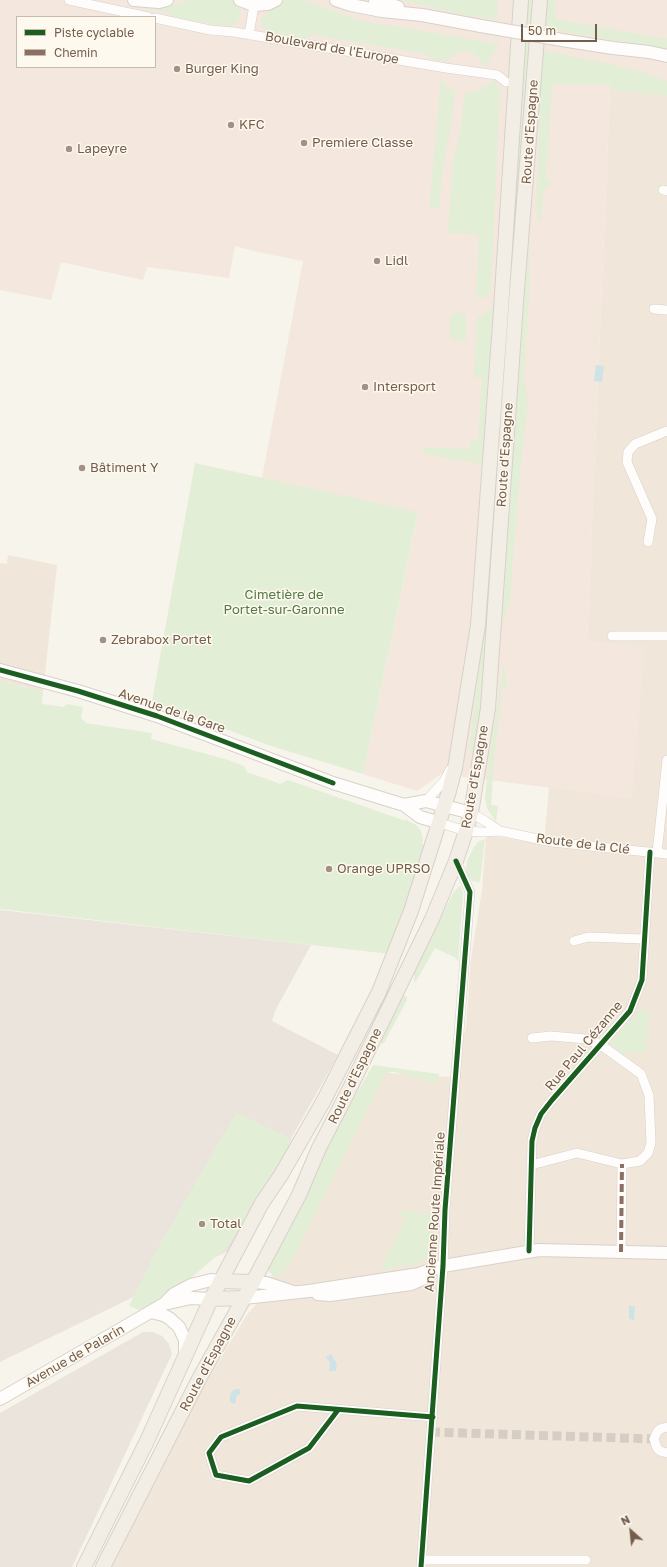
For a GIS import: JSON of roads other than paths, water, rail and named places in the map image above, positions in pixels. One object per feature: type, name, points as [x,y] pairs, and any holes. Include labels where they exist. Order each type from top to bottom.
[{"type":"main road","name":"Route d'Espagne","points":[[84,1567],[147,1441],[211,1299],[262,1203],[281,1175],[323,1102],[379,992],[411,911],[445,806],[457,758],[478,625],[521,0]]},
{"type":"main road","name":"Route d'Espagne","points":[[103,1567],[199,1379],[253,1282],[298,1195],[319,1148],[348,1092],[432,919],[465,835],[471,813],[488,708],[516,303],[540,0]]},
{"type":"main road","points":[[221,1281],[253,1282]]},
{"type":"main road","points":[[211,1299],[244,1298]]},
{"type":"street","points":[[69,0],[143,16]]},
{"type":"street","points":[[134,0],[159,2],[168,0]]},
{"type":"street","points":[[240,0],[254,5],[268,4],[276,0]]},
{"type":"street","points":[[336,0],[350,5],[382,11],[422,15],[613,48],[667,54]]},
{"type":"street","points":[[375,0],[422,15]]},
{"type":"street","points":[[249,35],[254,5]]},
{"type":"street","name":"Boulevard de l'Europe","points":[[156,18],[210,30],[430,65],[498,74],[506,82]]},
{"type":"street","points":[[613,48],[626,55],[667,64]]},
{"type":"street","points":[[654,309],[667,310]]},
{"type":"street","points":[[648,542],[652,519],[627,462],[628,452],[635,444],[667,431]]},
{"type":"street","points":[[612,636],[667,636]]},
{"type":"street","name":"Avenue de la Gare","points":[[0,670],[78,691],[157,716],[333,783],[404,805],[426,801],[471,813]]},
{"type":"street","name":"Route d'Espagne","points":[[426,801],[444,781],[457,758]]},
{"type":"street","name":"Rue Paul Cézanne","points":[[528,1251],[532,1141],[535,1128],[541,1114],[630,1011],[642,980],[644,939],[653,852],[667,760]]},
{"type":"street","points":[[404,805],[420,817],[440,823],[465,835]]},
{"type":"street","name":"Route de la Clé","points":[[471,813],[500,831]]},
{"type":"street","name":"Route de la Clé","points":[[465,835],[500,831],[552,842],[667,854]]},
{"type":"street","name":"Ancienne Route Impériale","points":[[421,1563],[433,1417],[443,1266],[445,1210],[470,892],[456,861]]},
{"type":"street","points":[[574,941],[588,937],[644,939]]},
{"type":"street","points":[[531,1165],[577,1153],[622,1164],[640,1161],[648,1153],[651,1143],[649,1095],[641,1074],[601,1045],[586,1038],[551,1036],[532,1038]]},
{"type":"street","points":[[621,1252],[622,1164]]},
{"type":"street","points":[[244,1298],[309,1291],[419,1274],[443,1266],[528,1251],[544,1250],[667,1254]]},
{"type":"street","name":"Avenue de Palarin","points":[[0,1399],[151,1312],[164,1304],[174,1294],[191,1285],[211,1280],[221,1281]]},
{"type":"street","points":[[253,1282],[266,1283],[294,1292]]},
{"type":"street","name":"Avenue de Palarin","points":[[164,1304],[191,1298],[211,1299]]},
{"type":"street","points":[[151,1312],[169,1318],[179,1327],[186,1348],[183,1362]]},
{"type":"street","points":[[338,1410],[309,1448],[249,1481],[216,1475],[208,1453],[221,1437],[297,1406],[433,1417]]},
{"type":"street","points":[[667,1427],[660,1429],[654,1439],[657,1448],[660,1451],[667,1453]]},
{"type":"street","points":[[421,1563],[586,1560]]},
{"type":"tunnel","points":[[431,1432],[654,1439]]},
{"type":"place","name":"Burger King","points":[[177,69]]},
{"type":"place","name":"KFC","points":[[231,125]]},
{"type":"place","name":"Premiere Classe","points":[[304,143]]},
{"type":"place","name":"Lapeyre","points":[[69,149]]},
{"type":"place","name":"Lidl","points":[[377,261]]},
{"type":"place","name":"Intersport","points":[[365,387]]},
{"type":"place","name":"Bâtiment Y","points":[[82,468]]},
{"type":"place","name":"Zebrabox Portet","points":[[103,640]]},
{"type":"place","name":"Orange UPRSO","points":[[329,869]]},
{"type":"place","name":"Total","points":[[202,1224]]},
{"type":"park label","name":"Cimetière de Portet-sur-Garonne","points":[[284,602]]}]
